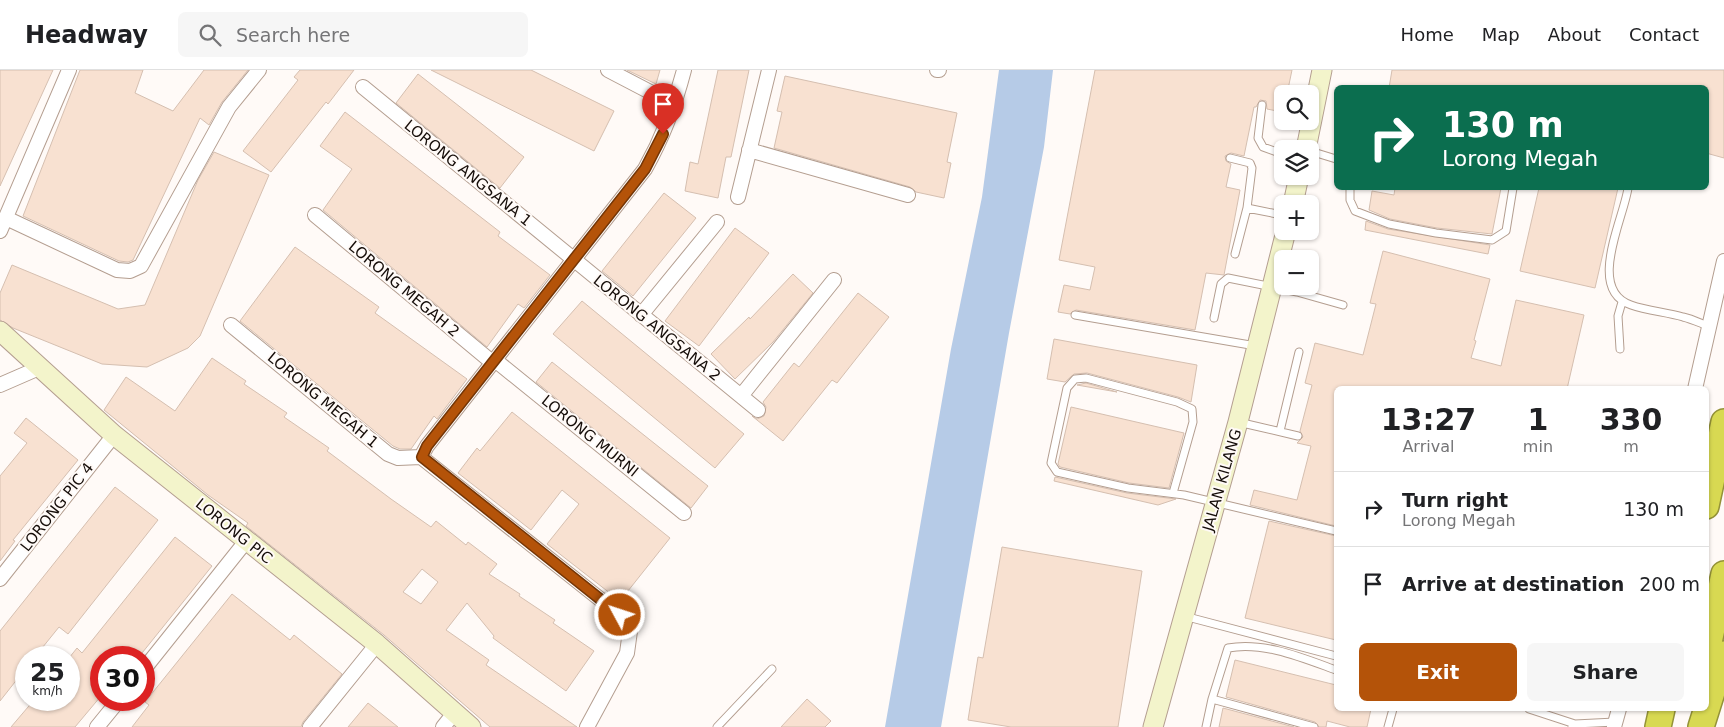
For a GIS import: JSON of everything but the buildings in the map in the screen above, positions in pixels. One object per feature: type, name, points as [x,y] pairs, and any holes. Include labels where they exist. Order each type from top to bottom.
[{"type":"highway","points":[[1709,492],[1724,422]]},
{"type":"highway","points":[[1709,641],[1724,574]]},
{"type":"highway","points":[[1709,702],[1724,654]]},
{"type":"highway","points":[[1658,727],[1662,711]]},
{"type":"highway","points":[[1691,727],[1695,711]]},
{"type":"highway","points":[[1701,727],[1706,711]]},
{"type":"street","points":[[0,231],[69,70]]},
{"type":"street","points":[[6,218],[117,270],[130,271],[141,266],[229,107],[259,70]]},
{"type":"street","points":[[608,70],[675,105]]},
{"type":"street","points":[[587,727],[627,653],[630,631],[620,615],[422,457],[427,446],[645,169],[657,148],[675,105],[684,70]]},
{"type":"street","points":[[738,197],[769,70]]},
{"type":"street","points":[[1308,140],[1322,70]]},
{"type":"street","name":"LORONG ANGSANA 1","points":[[363,87],[574,260]]},
{"type":"street","points":[[749,150],[908,195]]},
{"type":"street","name":"LORONG MEGAH 2","points":[[315,215],[494,362]]},
{"type":"street","points":[[641,315],[717,222]]},
{"type":"street","name":"JALAN KILANG","points":[[1153,727],[1238,422],[1284,240]]},
{"type":"street","name":"LORONG ANGSANA 2","points":[[574,260],[758,410]]},
{"type":"street","points":[[1696,386],[1724,261]]},
{"type":"street","points":[[741,396],[834,280]]},
{"type":"street","name":"LORONG MEGAH 1","points":[[231,325],[388,454],[398,458],[422,457]]},
{"type":"street","name":"LORONG PIC","points":[[0,331],[114,435],[377,644],[471,727]]},
{"type":"street","name":"LORONG MURNI","points":[[494,362],[684,513]]},
{"type":"street","points":[[0,385],[39,368]]},
{"type":"street","name":"LORONG PIC 4","points":[[0,579],[114,435]]},
{"type":"street","points":[[155,655],[247,540]]},
{"type":"street","points":[[310,727],[377,644]]},
{"type":"street","points":[[97,727],[110,711]]},
{"type":"street","points":[[443,727],[455,712]]},
{"type":"lane","points":[[1262,105],[1258,138],[1263,147],[1274,151]]},
{"type":"lane","points":[[1319,154],[1334,158]]},
{"type":"lane","points":[[1230,158],[1250,163],[1252,168],[1247,208],[1235,254]]},
{"type":"lane","points":[[1350,190],[1350,200],[1355,211],[1389,224],[1436,234],[1492,240],[1506,231],[1512,190]]},
{"type":"lane","points":[[1620,349],[1618,316],[1622,302],[1608,276],[1613,240],[1626,204],[1628,190]]},
{"type":"lane","points":[[1247,208],[1274,213]]},
{"type":"lane","points":[[1214,318],[1221,284],[1228,278],[1273,287],[1343,305]]},
{"type":"lane","points":[[1622,302],[1683,316],[1708,326]]},
{"type":"lane","points":[[1075,315],[1256,346]]},
{"type":"lane","points":[[1280,431],[1299,352]]},
{"type":"lane","points":[[1173,493],[1193,422],[1192,409],[1178,402],[1086,378],[1075,379],[1067,388],[1051,463],[1057,472],[1128,488],[1173,493],[1334,531]]},
{"type":"lane","points":[[1238,422],[1298,436]]},
{"type":"lane","points":[[1183,616],[1334,655]]},
{"type":"lane","points":[[1206,727],[1212,699],[1228,648],[1256,646],[1334,669]]},
{"type":"lane","points":[[717,727],[772,669]]},
{"type":"lane","points":[[1212,699],[1314,727]]},
{"type":"lane","points":[[1388,727],[1392,711]]},
{"type":"lane","points":[[1534,711],[1574,726],[1616,719]]},
{"type":"water","points":[[999,70],[1053,70],[1044,147],[1009,333],[941,727],[885,727],[951,349],[982,197]]},
{"type":"route","points":[[620,615],[582,583],[436,471],[422,457],[427,446],[645,169],[663,134]]}]
